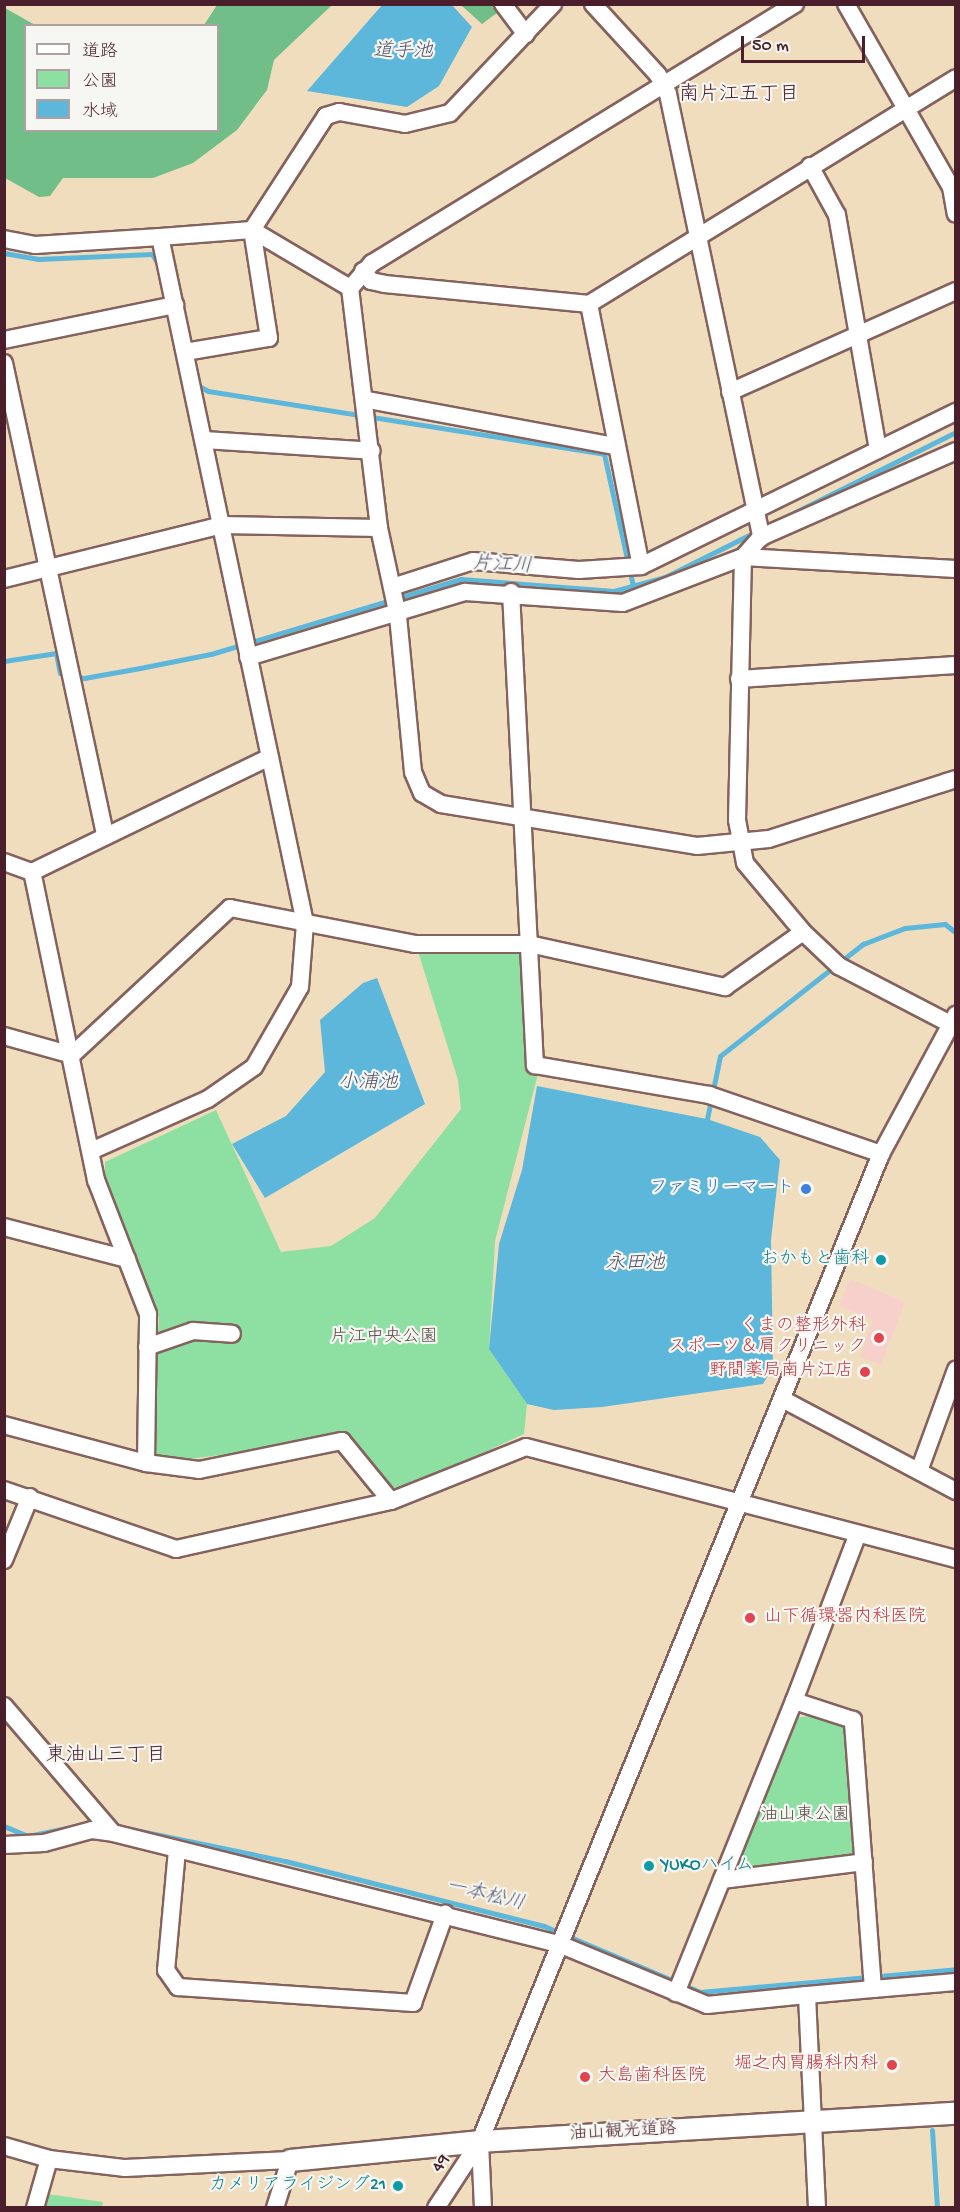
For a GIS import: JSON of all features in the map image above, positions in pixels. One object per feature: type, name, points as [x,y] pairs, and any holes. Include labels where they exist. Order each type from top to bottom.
[{"type":"main road","name":"油山観光道路","points":[[290,2160],[480,2141],[956,2114]]},
{"type":"street","points":[[503,4],[526,34]]},
{"type":"street","points":[[185,352],[269,338],[252,230],[326,116],[339,112],[405,124],[450,113],[553,4]]},
{"type":"street","points":[[593,4],[663,85],[698,236],[761,537]]},
{"type":"street","points":[[795,4],[363,271],[350,288],[369,411],[379,528],[398,616],[413,772],[422,793],[441,804],[697,846],[741,845],[956,779]]},
{"type":"street","points":[[846,4],[908,106],[951,187],[956,214]]},
{"type":"street","points":[[363,271],[372,281],[385,284],[589,304],[956,78]]},
{"type":"street","points":[[810,166],[837,215],[878,448]]},
{"type":"street","points":[[4,239],[35,245],[252,230],[350,288]]},
{"type":"street","points":[[91,1150],[208,1099],[254,1067],[300,987],[305,923],[185,352],[168,306],[160,237]]},
{"type":"street","points":[[730,392],[956,291]]},
{"type":"street","points":[[589,304],[615,446],[633,568]]},
{"type":"street","points":[[4,340],[168,306]]},
{"type":"street","points":[[4,363],[105,835]]},
{"type":"street","points":[[369,411],[615,446]]},
{"type":"street","points":[[393,589],[473,561],[633,568],[956,412]]},
{"type":"street","points":[[204,440],[372,451]]},
{"type":"street","points":[[483,2208],[480,2141],[744,1503],[881,1154],[954,1022],[838,966],[803,932],[744,863],[741,845],[739,679],[743,557],[761,537],[956,451]]},
{"type":"street","points":[[4,579],[47,566],[222,525],[379,528]]},
{"type":"street","points":[[248,657],[398,616],[465,592],[510,592],[623,603],[743,557],[956,568]]},
{"type":"street","points":[[510,592],[525,816],[535,1065],[709,1095],[881,1154]]},
{"type":"street","points":[[739,679],[956,665]]},
{"type":"street","points":[[4,862],[32,872],[270,757]]},
{"type":"street","points":[[32,872],[91,1150],[148,1314],[146,1463]]},
{"type":"street","points":[[72,1054],[230,908],[416,944],[529,944],[725,987],[803,932]]},
{"type":"street","points":[[4,1036],[72,1054]]},
{"type":"street","points":[[4,1227],[127,1259]]},
{"type":"street","points":[[147,1347],[193,1330],[232,1334]]},
{"type":"street","points":[[919,1471],[956,1370]]},
{"type":"street","points":[[784,1400],[956,1491]]},
{"type":"street","points":[[939,1412],[956,1415]]},
{"type":"street","points":[[4,1425],[146,1463],[199,1470],[342,1441],[391,1501]]},
{"type":"street","points":[[4,1490],[30,1497],[176,1549],[391,1501],[526,1447],[744,1503],[857,1536],[956,1559]]},
{"type":"street","points":[[4,1560],[30,1497]]},
{"type":"street","points":[[679,1985],[794,1701],[857,1536]]},
{"type":"street","points":[[794,1701],[853,1719],[873,1980]]},
{"type":"street","points":[[4,1706],[112,1831]]},
{"type":"street","points":[[4,1845],[44,1843],[92,1830],[112,1831],[177,1850],[560,1944],[679,1985],[707,2005],[807,1995],[873,1980],[956,1982]]},
{"type":"street","points":[[177,1850],[166,1970],[178,1987],[413,2003],[445,1914]]},
{"type":"street","points":[[722,1880],[864,1862]]},
{"type":"street","points":[[807,1995],[817,2208]]},
{"type":"street","name":"49","points":[[436,2208],[480,2141]]},
{"type":"street","points":[[4,2146],[49,2159],[125,2168],[290,2160],[275,2208]]},
{"type":"street","points":[[35,2208],[49,2159]]},
{"type":"shaded area","name":"くまの整形外科 スポーツ＆肩クリニック","points":[[850,1279],[905,1302],[881,1365],[860,1357],[873,1320],[839,1306]]},
{"type":"green space","points":[[217,5],[332,5],[274,60],[267,90],[237,130],[193,163],[153,178],[63,178],[50,196],[39,197],[5,178],[5,8],[33,24],[24,24],[24,132],[219,132],[219,24],[205,24]]},
{"type":"green space","points":[[461,5],[492,5],[497,13],[482,24]]},
{"type":"green space","name":"片江中央公園","points":[[417,948],[512,948],[526,955],[525,1060],[538,1074],[495,1241],[489,1349],[527,1404],[524,1434],[404,1489],[395,1488],[347,1439],[158,1463],[151,1453],[159,1317],[105,1183],[105,1162],[216,1110],[281,1252],[331,1246],[375,1218],[461,1109],[458,1080]]},
{"type":"green space","name":"油山東公園","points":[[810,1716],[848,1729],[854,1853],[850,1860],[742,1870],[737,1861],[794,1718]]},
{"type":"green space","points":[[47,2194],[103,2202],[102,2207],[44,2208]]},
{"type":"water","name":"道手池","points":[[383,4],[452,5],[472,27],[439,86],[407,107],[307,91]]},
{"type":"water","name":"小浦池","points":[[377,978],[425,1104],[265,1198],[232,1144],[286,1116],[325,1072],[320,1020],[363,983]]},
{"type":"water","name":"永田池","points":[[537,1086],[707,1119],[760,1137],[780,1160],[771,1240],[773,1367],[763,1384],[602,1407],[554,1410],[527,1404],[489,1349],[499,1244],[522,1170]]},
{"type":"waterway","points":[[4,253],[38,259],[152,254],[158,264]]},
{"type":"waterway","points":[[195,384],[208,391],[604,454],[633,586]]},
{"type":"waterway","name":"片江川","points":[[4,661],[56,653],[60,673],[84,678],[140,668],[211,654],[461,579],[614,591],[665,577],[956,432]]},
{"type":"waterway","points":[[707,1119],[720,1056],[863,944],[905,928],[945,924],[956,933]]},
{"type":"waterway","name":"一本松川","points":[[4,1826],[28,1836],[90,1823]]},
{"type":"waterway","name":"一本松川","points":[[111,1825],[285,1861],[544,1926],[700,1992],[956,1969]]},
{"type":"waterway","points":[[932,2130],[937,2208]]},
{"type":"place","name":"ファミリーマート","points":[[806,1189]]},
{"type":"place","name":"おかもと歯科","points":[[881,1260]]},
{"type":"place","name":"くまの整形外科 スポーツ＆肩クリニック","points":[[879,1338]]},
{"type":"place","name":"野間薬局南片江店","points":[[865,1372]]},
{"type":"place","name":"山下循環器内科医院","points":[[750,1618]]},
{"type":"place","name":"YUKOハイム","points":[[649,1866]]},
{"type":"place","name":"堀之内胃腸科内科","points":[[892,2065]]},
{"type":"place","name":"大島歯科医院","points":[[585,2077]]},
{"type":"place","name":"カメリアライジング21","points":[[398,2186]]},
{"type":"district","name":"南片江五丁目","points":[[739,95]]},
{"type":"district","name":"東油山三丁目","points":[[106,1756]]}]
